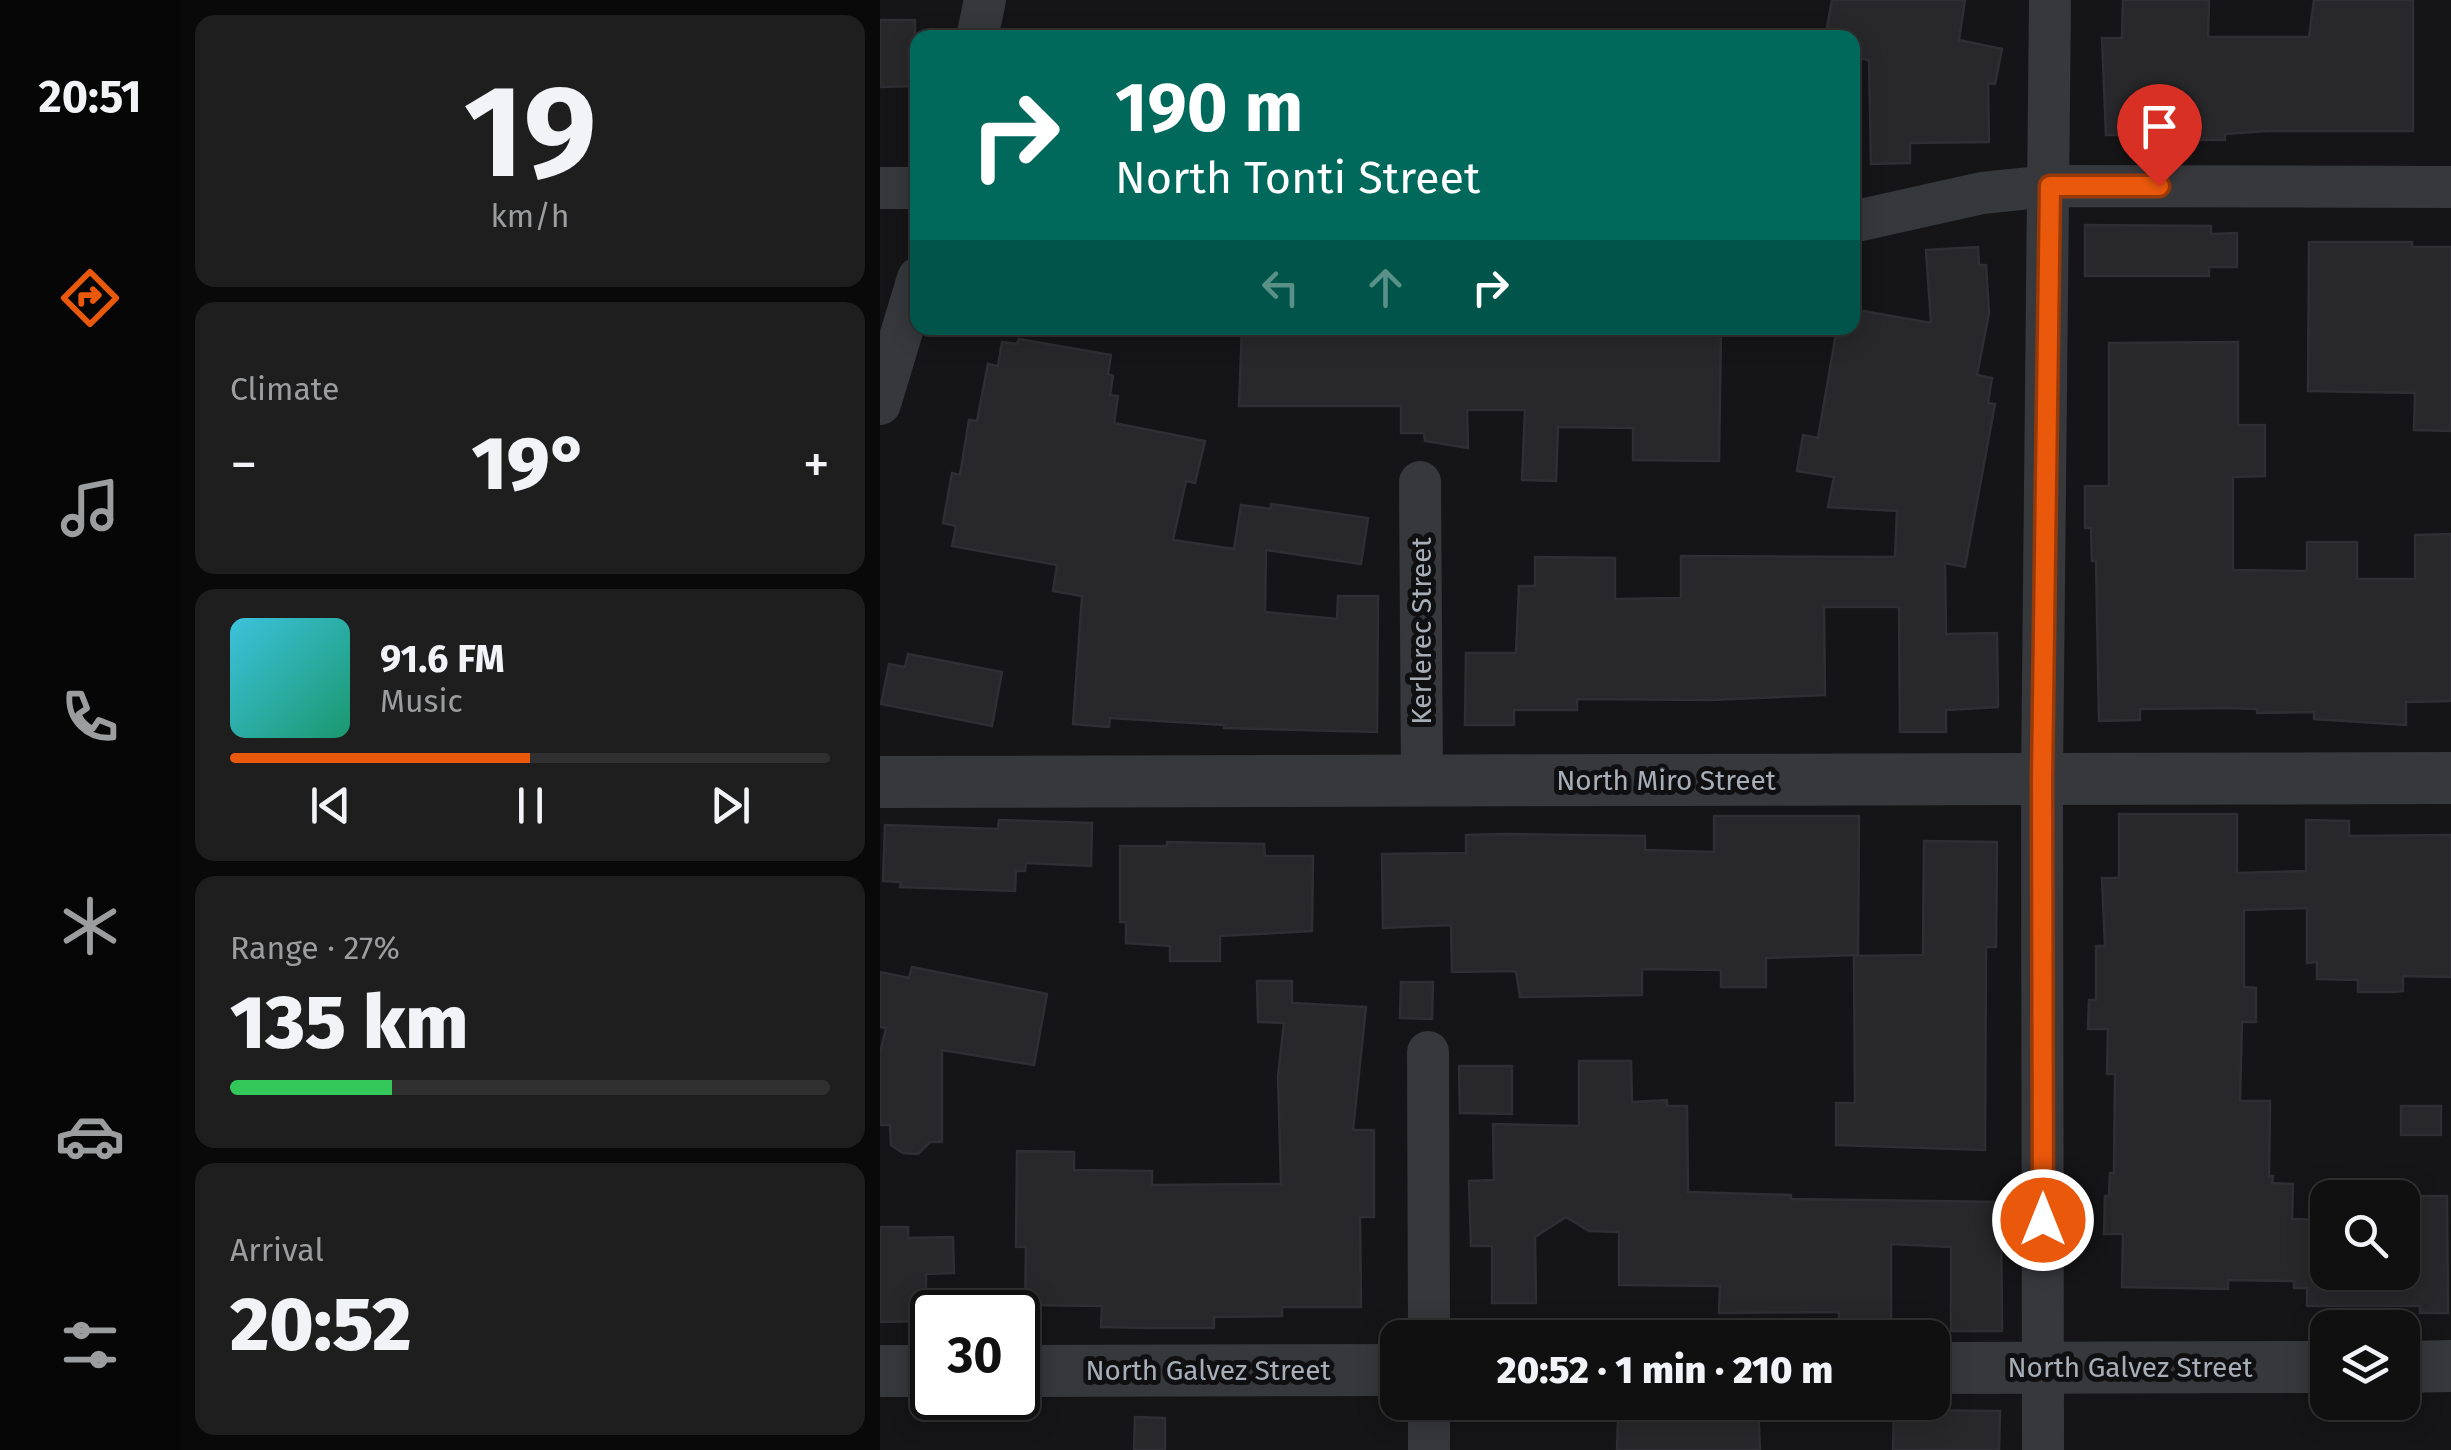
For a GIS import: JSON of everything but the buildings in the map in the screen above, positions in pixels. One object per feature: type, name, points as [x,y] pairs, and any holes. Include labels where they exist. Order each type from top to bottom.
[{"type":"street","points":[[978,30],[984,0]]},
{"type":"street","points":[[2043,1450],[2042,778],[2050,0]]},
{"type":"street","points":[[1860,220],[1982,193],[2050,186],[2451,187]]},
{"type":"street","points":[[880,188],[910,188]]},
{"type":"street","points":[[880,404],[910,305]]},
{"type":"street","name":"Kerlerec Street","points":[[1420,482],[1422,781]]},
{"type":"street","name":"North Miro Street","points":[[880,782],[2451,778]]},
{"type":"street","points":[[1428,1052],[1429,1320]]},
{"type":"street","points":[[2420,1366],[2451,1366]]},
{"type":"street","name":"North Galvez Street","points":[[1950,1368],[2310,1367]]},
{"type":"street","name":"North Galvez Street","points":[[1040,1371],[1380,1370]]},
{"type":"street","points":[[880,1371],[910,1371]]},
{"type":"street","points":[[1429,1420],[1429,1450]]},
{"type":"route","points":[[2043,1220],[2042,778],[2050,186],[2159,186]]}]
